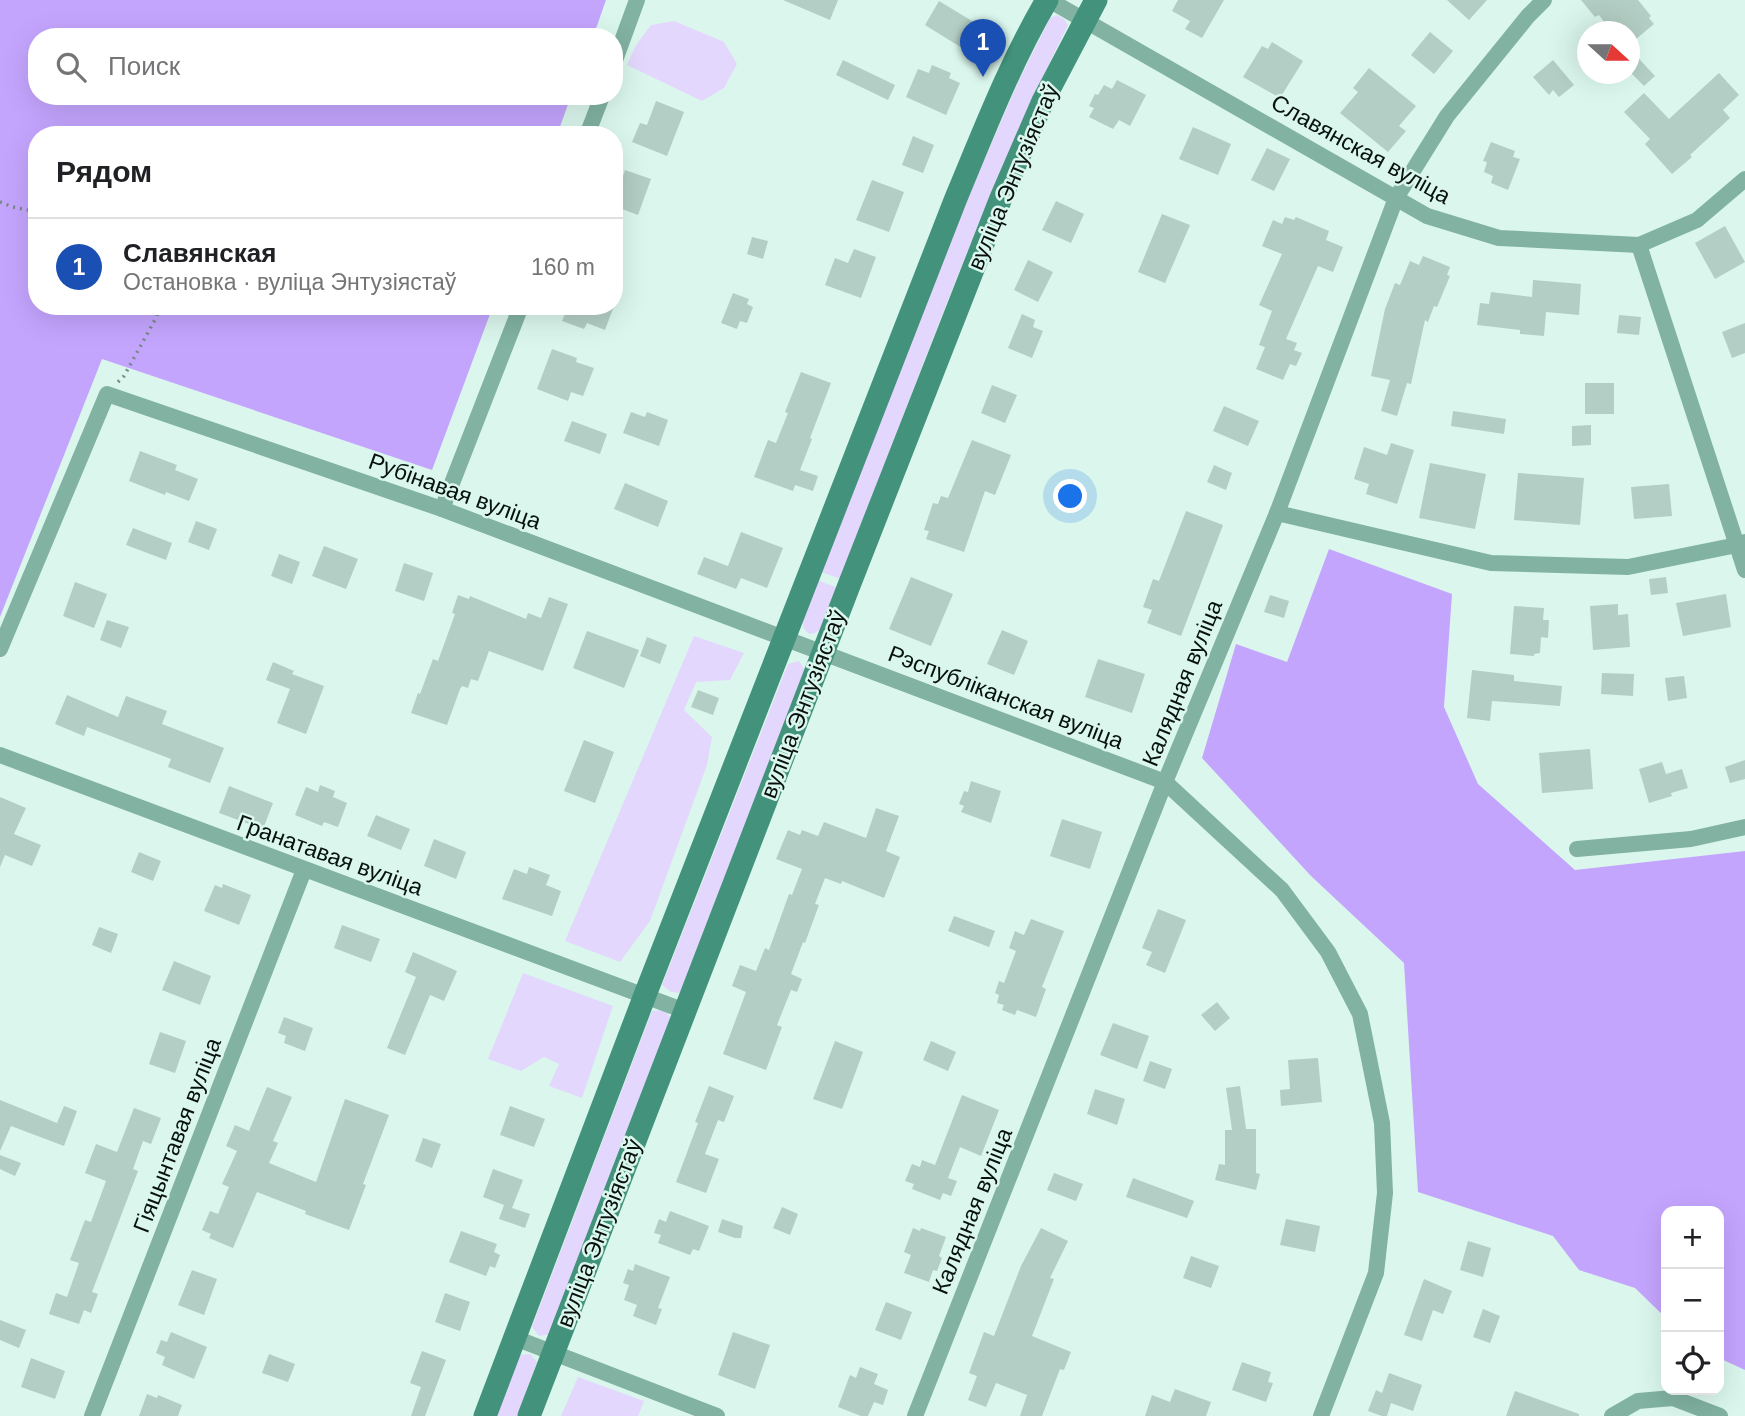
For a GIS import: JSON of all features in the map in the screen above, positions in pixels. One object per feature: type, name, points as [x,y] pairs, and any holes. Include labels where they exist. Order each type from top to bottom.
[{"type":"street","points":[[623,38],[637,0]]},
{"type":"street","name":"Славянская вуліца","points":[[1048,0],[1090,10],[1427,216],[1499,238],[1639,245],[1697,220],[1745,179]]},
{"type":"street","name":"вуліца Энтузіястаў","points":[[485,1416],[645,995],[956,198],[1002,89],[1048,0]]},
{"type":"street","name":"Калядная вуліца","points":[[915,1416],[1166,782],[1277,513],[1396,198],[1447,116],[1544,0]]},
{"type":"street","name":"вуліца Энтузіястаў","points":[[529,1416],[1001,198],[1043,101],[1090,10]]},
{"type":"street","points":[[590,126],[599,105]]},
{"type":"street","points":[[1639,245],[1741,544],[1745,570]]},
{"type":"street","points":[[442,509],[517,315]]},
{"type":"street","points":[[0,649],[107,394]]},
{"type":"street","name":"Рубінавая вуліца","points":[[107,394],[442,509],[823,653]]},
{"type":"street","points":[[1277,513],[1491,563],[1628,567],[1741,544]]},
{"type":"street","name":"Рэспубліканская вуліца","points":[[823,653],[1166,782],[1282,890],[1328,952],[1360,1014],[1382,1123],[1385,1193],[1376,1273],[1321,1416]]},
{"type":"street","name":"Гранатавая вуліца","points":[[0,755],[685,1011]]},
{"type":"street","points":[[1577,849],[1691,839],[1745,827]]},
{"type":"street","name":"Гіяцынтавая вуліца","points":[[92,1416],[304,870]]},
{"type":"street","points":[[515,1338],[717,1416]]},
{"type":"street","points":[[1612,1416],[1638,1401],[1673,1398],[1720,1416]]},
{"type":"path","points":[[0,202],[28,210]]},
{"type":"path","points":[[107,394],[124,376],[157,315]]},
{"type":"shaded area","points":[[0,0],[606,0],[596,28],[28,28],[28,105],[568,105],[560,126],[28,126],[28,315],[490,315],[432,470],[102,359],[0,617]]},
{"type":"shaded area","points":[[1057,15],[1068,25],[976,230],[841,579],[821,572],[963,209],[1020,78],[1050,18]]},
{"type":"shaded area","points":[[674,21],[724,42],[737,64],[724,88],[702,101],[627,65],[636,45],[651,25]]},
{"type":"shaded area","points":[[1329,549],[1452,594],[1444,707],[1478,784],[1575,870],[1745,851],[1745,1370],[1724,1360],[1724,1206],[1661,1206],[1661,1313],[1635,1288],[1579,1270],[1553,1236],[1418,1192],[1404,963],[1311,876],[1202,758],[1236,644],[1287,662]]},
{"type":"shaded area","points":[[817,580],[838,588],[825,623],[821,629],[809,634],[802,621]]},
{"type":"shaded area","points":[[694,636],[744,653],[730,680],[696,682],[684,710],[712,737],[707,765],[650,921],[620,962],[565,941]]},
{"type":"shaded area","points":[[799,661],[806,671],[681,993],[671,992],[662,985],[788,664]]},
{"type":"shaded area","points":[[523,973],[613,1006],[582,1098],[549,1086],[559,1064],[544,1057],[521,1071],[488,1059]]},
{"type":"shaded area","points":[[664,1010],[672,1019],[551,1334],[539,1336],[532,1327],[652,1011]]},
{"type":"shaded area","points":[[530,1354],[537,1362],[517,1416],[495,1416],[519,1355]]},
{"type":"shaded area","points":[[578,1377],[644,1401],[638,1416],[561,1416]]},
{"type":"building","points":[[783,0],[838,0],[830,20]]},
{"type":"building","points":[[1178,0],[1224,0],[1202,38],[1185,29],[1190,21],[1172,11]]},
{"type":"building","points":[[1447,0],[1487,0],[1469,20]]},
{"type":"building","points":[[1581,0],[1638,0],[1654,24],[1640,36],[1640,21],[1604,21],[1599,15],[1595,17]]},
{"type":"building","points":[[939,1],[977,24],[962,48],[925,25]]},
{"type":"building","points":[[1430,32],[1453,51],[1434,74],[1411,55]]},
{"type":"building","points":[[1272,42],[1303,61],[1280,98],[1243,77],[1262,46],[1268,49]]},
{"type":"building","points":[[843,60],[895,85],[888,100],[836,75]]},
{"type":"building","points":[[1553,60],[1574,85],[1559,97],[1553,90],[1549,95],[1533,77]]},
{"type":"building","points":[[1640,60],[1655,76],[1644,86],[1640,82]]},
{"type":"building","points":[[932,65],[951,73],[949,78],[960,83],[946,115],[906,97],[918,69],[929,73]]},
{"type":"building","points":[[1369,68],[1416,106],[1399,126],[1406,131],[1388,152],[1340,113],[1358,92],[1353,88]]},
{"type":"building","points":[[1719,73],[1739,95],[1723,110],[1730,118],[1672,174],[1645,144],[1650,139],[1624,112],[1644,93],[1669,119]]},
{"type":"building","points":[[1117,80],[1146,95],[1130,126],[1119,120],[1113,129],[1089,117],[1094,108],[1089,106],[1104,85],[1112,89]]},
{"type":"building","points":[[656,101],[684,112],[667,156],[632,142],[640,123],[647,125]]},
{"type":"building","points":[[1193,127],[1231,144],[1218,175],[1179,159]]},
{"type":"building","points":[[913,136],[934,145],[923,173],[902,165]]},
{"type":"building","points":[[1491,142],[1515,151],[1513,157],[1520,159],[1508,190],[1491,183],[1493,176],[1484,172],[1487,162],[1483,161]]},
{"type":"building","points":[[1267,148],[1290,159],[1274,191],[1251,180]]},
{"type":"building","points":[[625,170],[651,179],[638,215],[623,209]]},
{"type":"building","points":[[872,180],[904,192],[889,232],[856,220]]},
{"type":"building","points":[[1056,201],[1084,214],[1071,243],[1042,230]]},
{"type":"building","points":[[1162,214],[1190,225],[1165,283],[1138,272]]},
{"type":"building","points":[[1285,217],[1294,220],[1296,217],[1329,231],[1326,240],[1343,247],[1333,272],[1318,266],[1286,339],[1297,343],[1294,350],[1302,353],[1296,366],[1290,364],[1283,380],[1256,369],[1265,347],[1259,345],[1272,311],[1259,305],[1282,254],[1262,246],[1273,220],[1282,224]]},
{"type":"building","points":[[1725,226],[1745,262],[1715,279],[1695,243]]},
{"type":"building","points":[[752,237],[768,241],[763,259],[747,254]]},
{"type":"building","points":[[854,249],[876,257],[861,298],[825,285],[835,258],[848,263]]},
{"type":"building","points":[[1423,256],[1450,267],[1447,275],[1450,276],[1437,307],[1434,306],[1428,322],[1425,320],[1411,384],[1407,383],[1397,416],[1381,411],[1390,380],[1371,376],[1385,309],[1395,283],[1400,285],[1410,261],[1419,265]]},
{"type":"building","points":[[1028,260],[1053,272],[1038,302],[1014,290]]},
{"type":"building","points":[[1533,280],[1581,284],[1579,315],[1546,312],[1544,336],[1477,325],[1480,303],[1489,304],[1491,292],[1532,297]]},
{"type":"building","points":[[733,293],[749,299],[747,304],[753,307],[747,323],[740,321],[737,329],[721,323]]},
{"type":"building","points":[[1022,314],[1035,320],[1033,327],[1043,331],[1032,358],[1008,348]]},
{"type":"building","points":[[564,315],[611,315],[605,330],[587,323],[584,329],[562,321]]},
{"type":"building","points":[[1619,315],[1641,317],[1639,335],[1617,333]]},
{"type":"building","points":[[1745,323],[1745,353],[1732,358],[1722,332]]},
{"type":"building","points":[[552,349],[577,358],[576,362],[594,368],[583,396],[571,392],[568,401],[537,389]]},
{"type":"building","points":[[801,372],[831,383],[800,470],[818,476],[813,491],[795,485],[793,491],[754,477],[768,440],[776,443]]},
{"type":"building","points":[[1585,383],[1614,383],[1614,414],[1585,414]]},
{"type":"building","points":[[992,385],[1017,395],[1005,423],[981,413]]},
{"type":"building","points":[[1224,406],[1259,421],[1248,446],[1213,431]]},
{"type":"building","points":[[1453,411],[1506,419],[1504,434],[1451,426]]},
{"type":"building","points":[[631,412],[645,417],[647,412],[668,420],[659,446],[623,433]]},
{"type":"building","points":[[572,421],[607,434],[600,454],[564,441]]},
{"type":"building","points":[[1591,425],[1591,445],[1572,446],[1572,426]]},
{"type":"building","points":[[972,440],[1011,455],[995,495],[985,491],[964,552],[926,539],[929,531],[924,530],[933,503],[938,504],[941,496],[948,498]]},
{"type":"building","points":[[1391,443],[1414,450],[1397,504],[1366,494],[1369,484],[1354,479],[1364,447],[1387,455]]},
{"type":"building","points":[[140,451],[177,465],[175,470],[198,479],[189,501],[129,481]]},
{"type":"building","points":[[1430,463],[1486,474],[1475,529],[1419,518]]},
{"type":"building","points":[[1214,465],[1232,473],[1226,490],[1207,482]]},
{"type":"building","points":[[1518,473],[1584,478],[1580,525],[1514,520]]},
{"type":"building","points":[[625,483],[668,501],[658,527],[614,509]]},
{"type":"building","points":[[1669,484],[1672,516],[1634,519],[1631,487]]},
{"type":"building","points":[[1186,511],[1223,525],[1181,636],[1147,623],[1152,610],[1143,607],[1153,579],[1159,581]]},
{"type":"building","points":[[196,521],[217,529],[209,550],[188,542]]},
{"type":"building","points":[[133,528],[172,543],[166,560],[126,545]]},
{"type":"building","points":[[741,532],[783,548],[767,588],[741,578],[736,589],[697,574],[704,557],[728,566]]},
{"type":"building","points":[[324,546],[358,559],[346,589],[312,576]]},
{"type":"building","points":[[279,554],[300,562],[292,584],[271,576]]},
{"type":"building","points":[[404,563],[433,573],[424,601],[395,591]]},
{"type":"building","points":[[911,577],[953,594],[931,646],[889,629]]},
{"type":"building","points":[[1666,577],[1668,593],[1651,595],[1649,579]]},
{"type":"building","points":[[75,582],[107,594],[94,628],[63,616]]},
{"type":"building","points":[[1726,594],[1731,627],[1683,636],[1676,603]]},
{"type":"building","points":[[458,595],[469,599],[470,596],[526,619],[528,613],[541,618],[549,597],[568,604],[543,671],[489,651],[478,681],[471,679],[468,688],[462,686],[460,689],[447,725],[411,713],[433,659],[438,661],[455,614],[452,613]]},
{"type":"building","points":[[1270,595],[1289,601],[1284,618],[1264,612]]},
{"type":"building","points":[[1618,604],[1618,615],[1628,614],[1630,647],[1593,650],[1590,606]]},
{"type":"building","points":[[1514,606],[1544,608],[1543,620],[1549,620],[1548,638],[1541,637],[1540,653],[1534,656],[1510,654]]},
{"type":"building","points":[[107,620],[129,627],[121,648],[100,640]]},
{"type":"building","points":[[1002,630],[1028,641],[1014,675],[987,664]]},
{"type":"building","points":[[587,631],[639,650],[624,688],[573,668]]},
{"type":"building","points":[[647,637],[667,645],[660,664],[640,656]]},
{"type":"building","points":[[1098,659],[1145,674],[1132,713],[1085,697]]},
{"type":"building","points":[[273,662],[294,671],[292,674],[324,686],[306,734],[277,723],[290,689],[266,680]]},
{"type":"building","points":[[1472,670],[1514,675],[1514,681],[1562,686],[1560,706],[1492,701],[1490,721],[1467,718]]},
{"type":"building","points":[[1602,673],[1634,674],[1633,696],[1601,694]]},
{"type":"building","points":[[1684,676],[1687,698],[1668,701],[1665,678]]},
{"type":"building","points":[[698,690],[719,698],[713,715],[691,707]]},
{"type":"building","points":[[67,695],[118,717],[126,696],[167,711],[162,724],[224,748],[210,783],[168,767],[171,759],[87,727],[84,736],[55,724]]},
{"type":"building","points":[[584,740],[614,752],[595,803],[564,791]]},
{"type":"building","points":[[1590,749],[1593,789],[1542,793],[1539,753]]},
{"type":"building","points":[[1745,760],[1745,779],[1730,783],[1725,767]]},
{"type":"building","points":[[1662,762],[1666,774],[1682,769],[1688,788],[1649,803],[1639,769]]},
{"type":"building","points":[[971,781],[1001,791],[991,823],[961,812],[964,806],[959,804],[964,791],[968,792]]},
{"type":"building","points":[[320,785],[335,791],[333,797],[347,803],[338,827],[324,822],[322,826],[295,815],[306,787],[318,792]]},
{"type":"building","points":[[229,786],[273,803],[263,829],[219,813]]},
{"type":"building","points":[[0,797],[26,808],[14,834],[41,845],[32,866],[5,855],[0,867]]},
{"type":"building","points":[[876,808],[899,816],[886,851],[900,857],[884,898],[842,881],[841,884],[825,878],[815,904],[819,905],[791,974],[802,979],[797,992],[791,990],[777,1025],[782,1027],[766,1070],[723,1054],[746,992],[732,986],[740,965],[756,971],[765,948],[769,950],[789,894],[792,895],[802,869],[776,859],[788,830],[800,835],[802,830],[818,836],[824,822],[866,838]]},
{"type":"building","points":[[376,815],[410,829],[401,850],[367,836]]},
{"type":"building","points":[[1062,819],[1102,832],[1090,869],[1050,856]]},
{"type":"building","points":[[434,839],[466,852],[456,879],[424,866]]},
{"type":"building","points":[[139,852],[161,861],[153,881],[131,872]]},
{"type":"building","points":[[529,867],[550,875],[546,885],[561,891],[552,916],[502,899],[514,869],[527,874]]},
{"type":"building","points":[[223,884],[251,895],[239,925],[204,911],[215,885],[222,888]]},
{"type":"building","points":[[1158,909],[1186,920],[1165,973],[1146,965],[1152,952],[1142,948]]},
{"type":"building","points":[[954,916],[995,931],[989,947],[948,931]]},
{"type":"building","points":[[1031,919],[1064,931],[1042,987],[1046,989],[1036,1017],[1017,1010],[1015,1015],[1002,1010],[1004,1005],[997,1003],[999,995],[995,993],[999,981],[1004,983],[1016,951],[1009,948],[1015,931],[1024,935]]},
{"type":"building","points":[[342,925],[380,939],[371,962],[334,948]]},
{"type":"building","points":[[99,927],[118,934],[111,953],[92,945]]},
{"type":"building","points":[[413,952],[457,971],[444,1001],[430,995],[405,1055],[387,1048],[416,977],[405,972]]},
{"type":"building","points":[[174,961],[211,976],[200,1005],[162,990]]},
{"type":"building","points":[[1217,1002],[1230,1018],[1215,1031],[1201,1015]]},
{"type":"building","points":[[284,1017],[313,1028],[305,1051],[284,1043],[286,1036],[278,1033]]},
{"type":"building","points":[[1113,1023],[1149,1036],[1137,1069],[1100,1055]]},
{"type":"building","points":[[160,1032],[186,1041],[175,1073],[149,1064]]},
{"type":"building","points":[[835,1041],[863,1052],[842,1109],[813,1099]]},
{"type":"building","points":[[931,1041],[956,1052],[948,1071],[923,1060]]},
{"type":"building","points":[[1318,1058],[1322,1102],[1281,1106],[1280,1090],[1290,1089],[1288,1060]]},
{"type":"building","points":[[1150,1061],[1172,1069],[1165,1089],[1143,1081]]},
{"type":"building","points":[[709,1086],[734,1096],[724,1122],[718,1120],[705,1154],[719,1159],[706,1193],[676,1182]]},
{"type":"building","points":[[1240,1086],[1246,1129],[1256,1129],[1256,1173],[1260,1174],[1256,1190],[1215,1180],[1219,1164],[1225,1165],[1225,1130],[1232,1130],[1226,1088]]},
{"type":"building","points":[[267,1087],[292,1097],[273,1141],[278,1143],[269,1163],[316,1182],[345,1099],[389,1115],[349,1230],[257,1192],[233,1248],[209,1238],[211,1234],[202,1230],[210,1211],[218,1214],[229,1187],[222,1184],[237,1151],[226,1146],[235,1125],[249,1131]]},
{"type":"building","points":[[1095,1089],[1125,1099],[1117,1125],[1087,1114]]},
{"type":"building","points":[[962,1095],[999,1110],[981,1156],[960,1147],[948,1178],[957,1181],[951,1196],[943,1193],[940,1200],[912,1189],[914,1184],[905,1181],[912,1164],[920,1167],[922,1160],[935,1165]]},
{"type":"building","points":[[0,1100],[57,1123],[64,1106],[77,1111],[64,1146],[11,1126],[0,1151]]},
{"type":"building","points":[[510,1106],[545,1119],[534,1147],[500,1135]]},
{"type":"building","points":[[134,1108],[161,1118],[151,1144],[143,1141],[133,1169],[138,1171],[92,1292],[98,1294],[91,1313],[84,1310],[79,1324],[49,1314],[56,1293],[67,1297],[79,1263],[70,1260],[85,1220],[91,1222],[106,1181],[85,1173],[96,1144],[117,1152]]},
{"type":"building","points":[[423,1138],[441,1144],[432,1168],[415,1161]]},
{"type":"building","points":[[0,1155],[21,1163],[15,1176],[0,1169]]},
{"type":"building","points":[[493,1169],[523,1180],[512,1208],[530,1214],[525,1228],[499,1219],[504,1205],[483,1197]]},
{"type":"building","points":[[1054,1173],[1083,1184],[1076,1201],[1047,1190]]},
{"type":"building","points":[[1133,1178],[1194,1201],[1187,1218],[1126,1197]]},
{"type":"building","points":[[782,1207],[798,1214],[790,1235],[773,1228]]},
{"type":"building","points":[[670,1211],[709,1226],[699,1251],[693,1249],[690,1255],[658,1243],[661,1235],[654,1233],[659,1219],[666,1222]]},
{"type":"building","points":[[722,1219],[743,1226],[741,1238],[718,1232]]},
{"type":"building","points":[[1286,1219],[1320,1226],[1315,1252],[1280,1245]]},
{"type":"building","points":[[913,1228],[920,1231],[921,1228],[946,1237],[939,1256],[942,1258],[937,1271],[933,1270],[929,1282],[904,1273],[911,1255],[904,1252]]},
{"type":"building","points":[[1041,1228],[1068,1241],[1050,1278],[1054,1279],[1032,1336],[1071,1352],[1064,1370],[1060,1369],[1042,1416],[1020,1416],[1027,1395],[996,1383],[986,1407],[968,1400],[977,1376],[969,1373],[984,1332],[994,1336],[1021,1266]]},
{"type":"building","points":[[461,1231],[497,1244],[494,1252],[500,1255],[495,1268],[490,1266],[486,1276],[449,1262]]},
{"type":"building","points":[[1468,1241],[1491,1248],[1483,1277],[1460,1270]]},
{"type":"building","points":[[1191,1256],[1219,1266],[1211,1288],[1183,1278]]},
{"type":"building","points":[[635,1264],[670,1277],[658,1308],[662,1309],[656,1325],[633,1316],[637,1305],[624,1300],[629,1285],[623,1283],[628,1269],[633,1271]]},
{"type":"building","points":[[192,1270],[217,1279],[204,1315],[178,1305]]},
{"type":"building","points":[[1424,1279],[1452,1291],[1443,1314],[1433,1310],[1422,1341],[1404,1335]]},
{"type":"building","points":[[445,1293],[470,1302],[460,1331],[435,1322]]},
{"type":"building","points":[[886,1302],[912,1312],[901,1340],[875,1330]]},
{"type":"building","points":[[1483,1309],[1500,1316],[1490,1343],[1473,1337]]},
{"type":"building","points":[[0,1320],[26,1330],[19,1348],[0,1340]]},
{"type":"building","points":[[171,1332],[207,1347],[194,1379],[162,1365],[165,1357],[156,1353],[161,1340],[167,1342]]},
{"type":"building","points":[[733,1332],[770,1345],[755,1389],[718,1375]]},
{"type":"building","points":[[422,1351],[446,1360],[425,1416],[411,1416],[421,1387],[410,1383]]},
{"type":"building","points":[[269,1354],[295,1364],[288,1382],[262,1373]]},
{"type":"building","points":[[31,1358],[65,1371],[55,1399],[21,1387]]},
{"type":"building","points":[[1242,1362],[1271,1372],[1268,1382],[1273,1383],[1266,1402],[1232,1390]]},
{"type":"building","points":[[860,1367],[878,1374],[874,1384],[888,1390],[883,1405],[874,1402],[868,1416],[838,1407],[850,1375],[856,1378]]},
{"type":"building","points":[[1389,1373],[1422,1385],[1413,1411],[1391,1403],[1387,1416],[1368,1411],[1376,1390],[1382,1393]]},
{"type":"building","points":[[1175,1389],[1211,1402],[1206,1416],[1145,1416],[1152,1395],[1170,1402]]},
{"type":"building","points":[[1515,1391],[1579,1414],[1579,1416],[1506,1416]]},
{"type":"building","points":[[147,1394],[157,1398],[158,1395],[182,1405],[178,1416],[139,1416]]},
{"type":"place","name":"Славянская","points":[[983,77]]}]
